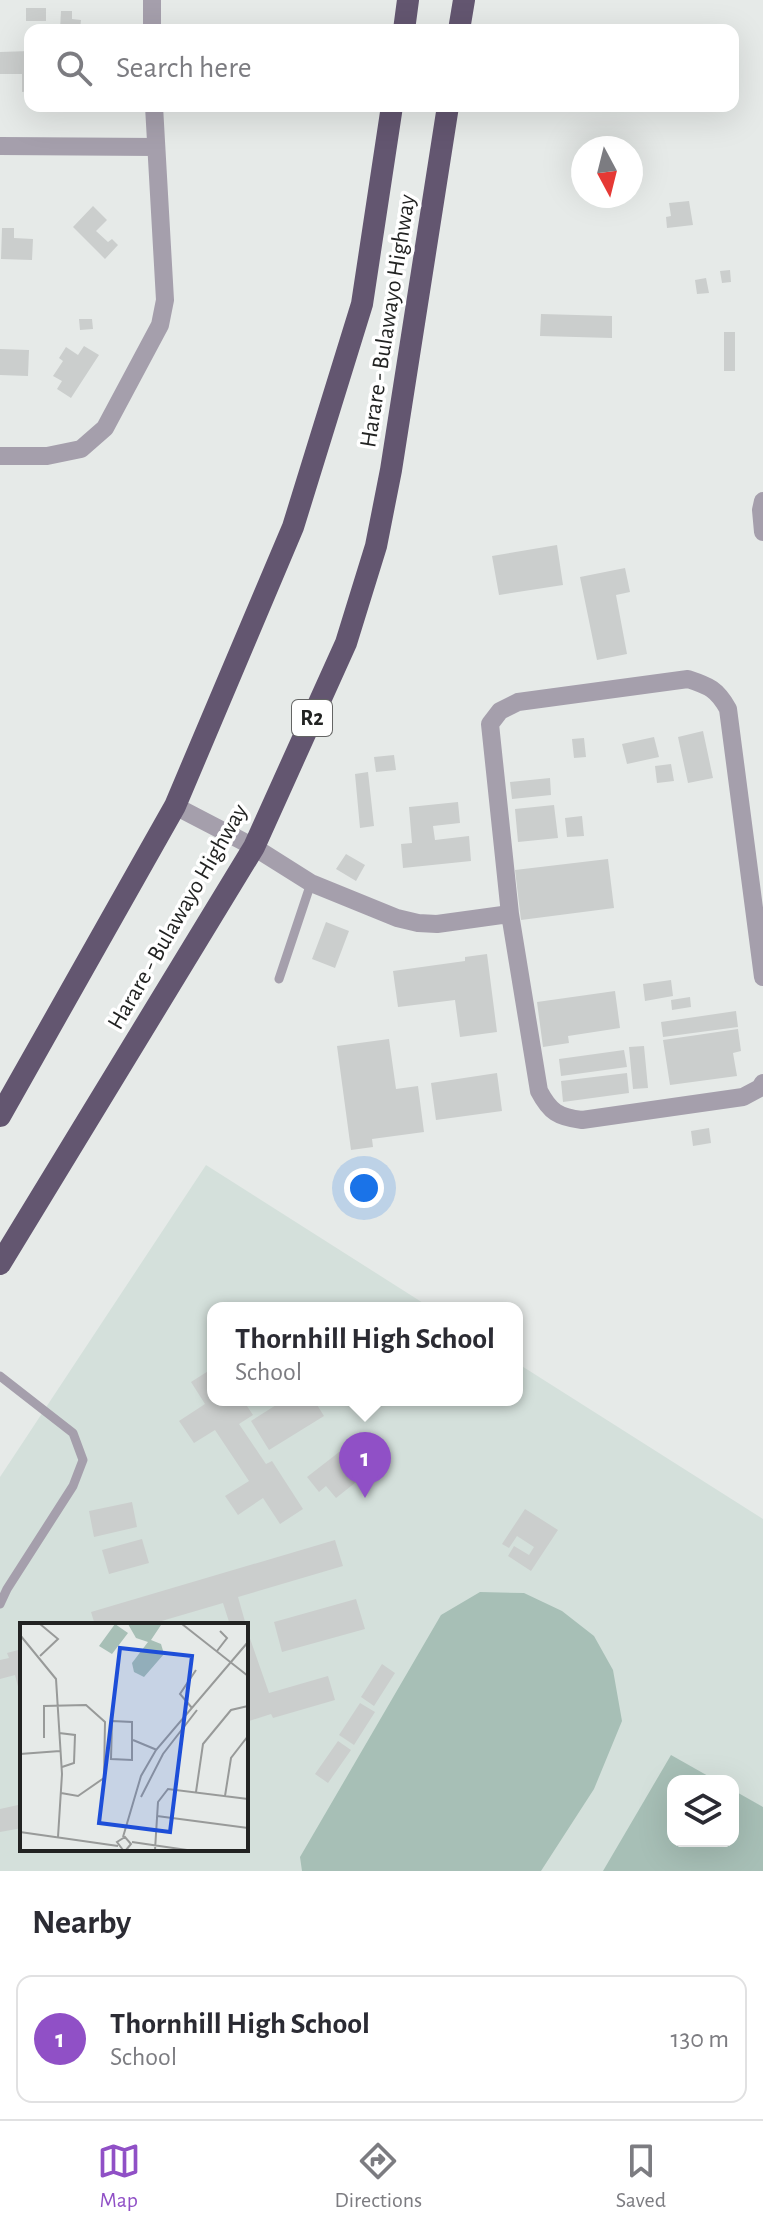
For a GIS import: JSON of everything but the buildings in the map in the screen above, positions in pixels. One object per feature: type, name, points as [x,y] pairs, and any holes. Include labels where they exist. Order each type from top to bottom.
[{"type":"highway","points":[[405,24],[408,0]]},
{"type":"highway","points":[[460,24],[464,0]]},
{"type":"highway","name":"Harare - Bulawayo Highway","points":[[0,1116],[175,806],[293,527],[362,304],[391,112]]},
{"type":"highway","name":"Harare - Bulawayo Highway","points":[[0,1264],[254,847],[346,643],[376,546],[391,470],[447,112]]},
{"type":"street","points":[[152,0],[152,24]]},
{"type":"street","points":[[0,456],[47,456],[81,449],[105,428],[160,325],[165,300],[154,112]]},
{"type":"street","points":[[0,146],[156,147]]},
{"type":"street","points":[[763,501],[763,532]]},
{"type":"street","points":[[763,977],[728,709],[720,694],[688,679],[518,702],[500,711],[490,724],[510,914],[539,1091],[547,1107],[563,1117],[582,1120],[743,1097],[763,1083]]},
{"type":"street","points":[[175,806],[254,847],[311,883],[397,918],[437,924],[510,914]]},
{"type":"lane","points":[[279,979],[311,883]]},
{"type":"lane","points":[[0,1376],[73,1433],[83,1460],[73,1486],[0,1604]]},
{"type":"shaded area","points":[[206,1165],[422,1302],[207,1302],[207,1406],[523,1406],[523,1367],[763,1519],[763,1871],[0,1871],[0,1477]]},
{"type":"green space","points":[[480,1592],[524,1593],[562,1611],[594,1636],[613,1670],[622,1721],[594,1789],[541,1871],[302,1871],[300,1857],[441,1615]]},
{"type":"green space","points":[[671,1755],[706,1775],[667,1775],[667,1847],[739,1847],[739,1793],[763,1807],[763,1871],[603,1871]]},
{"type":"place","name":"Thornhill High School","points":[[365,1498]]}]
